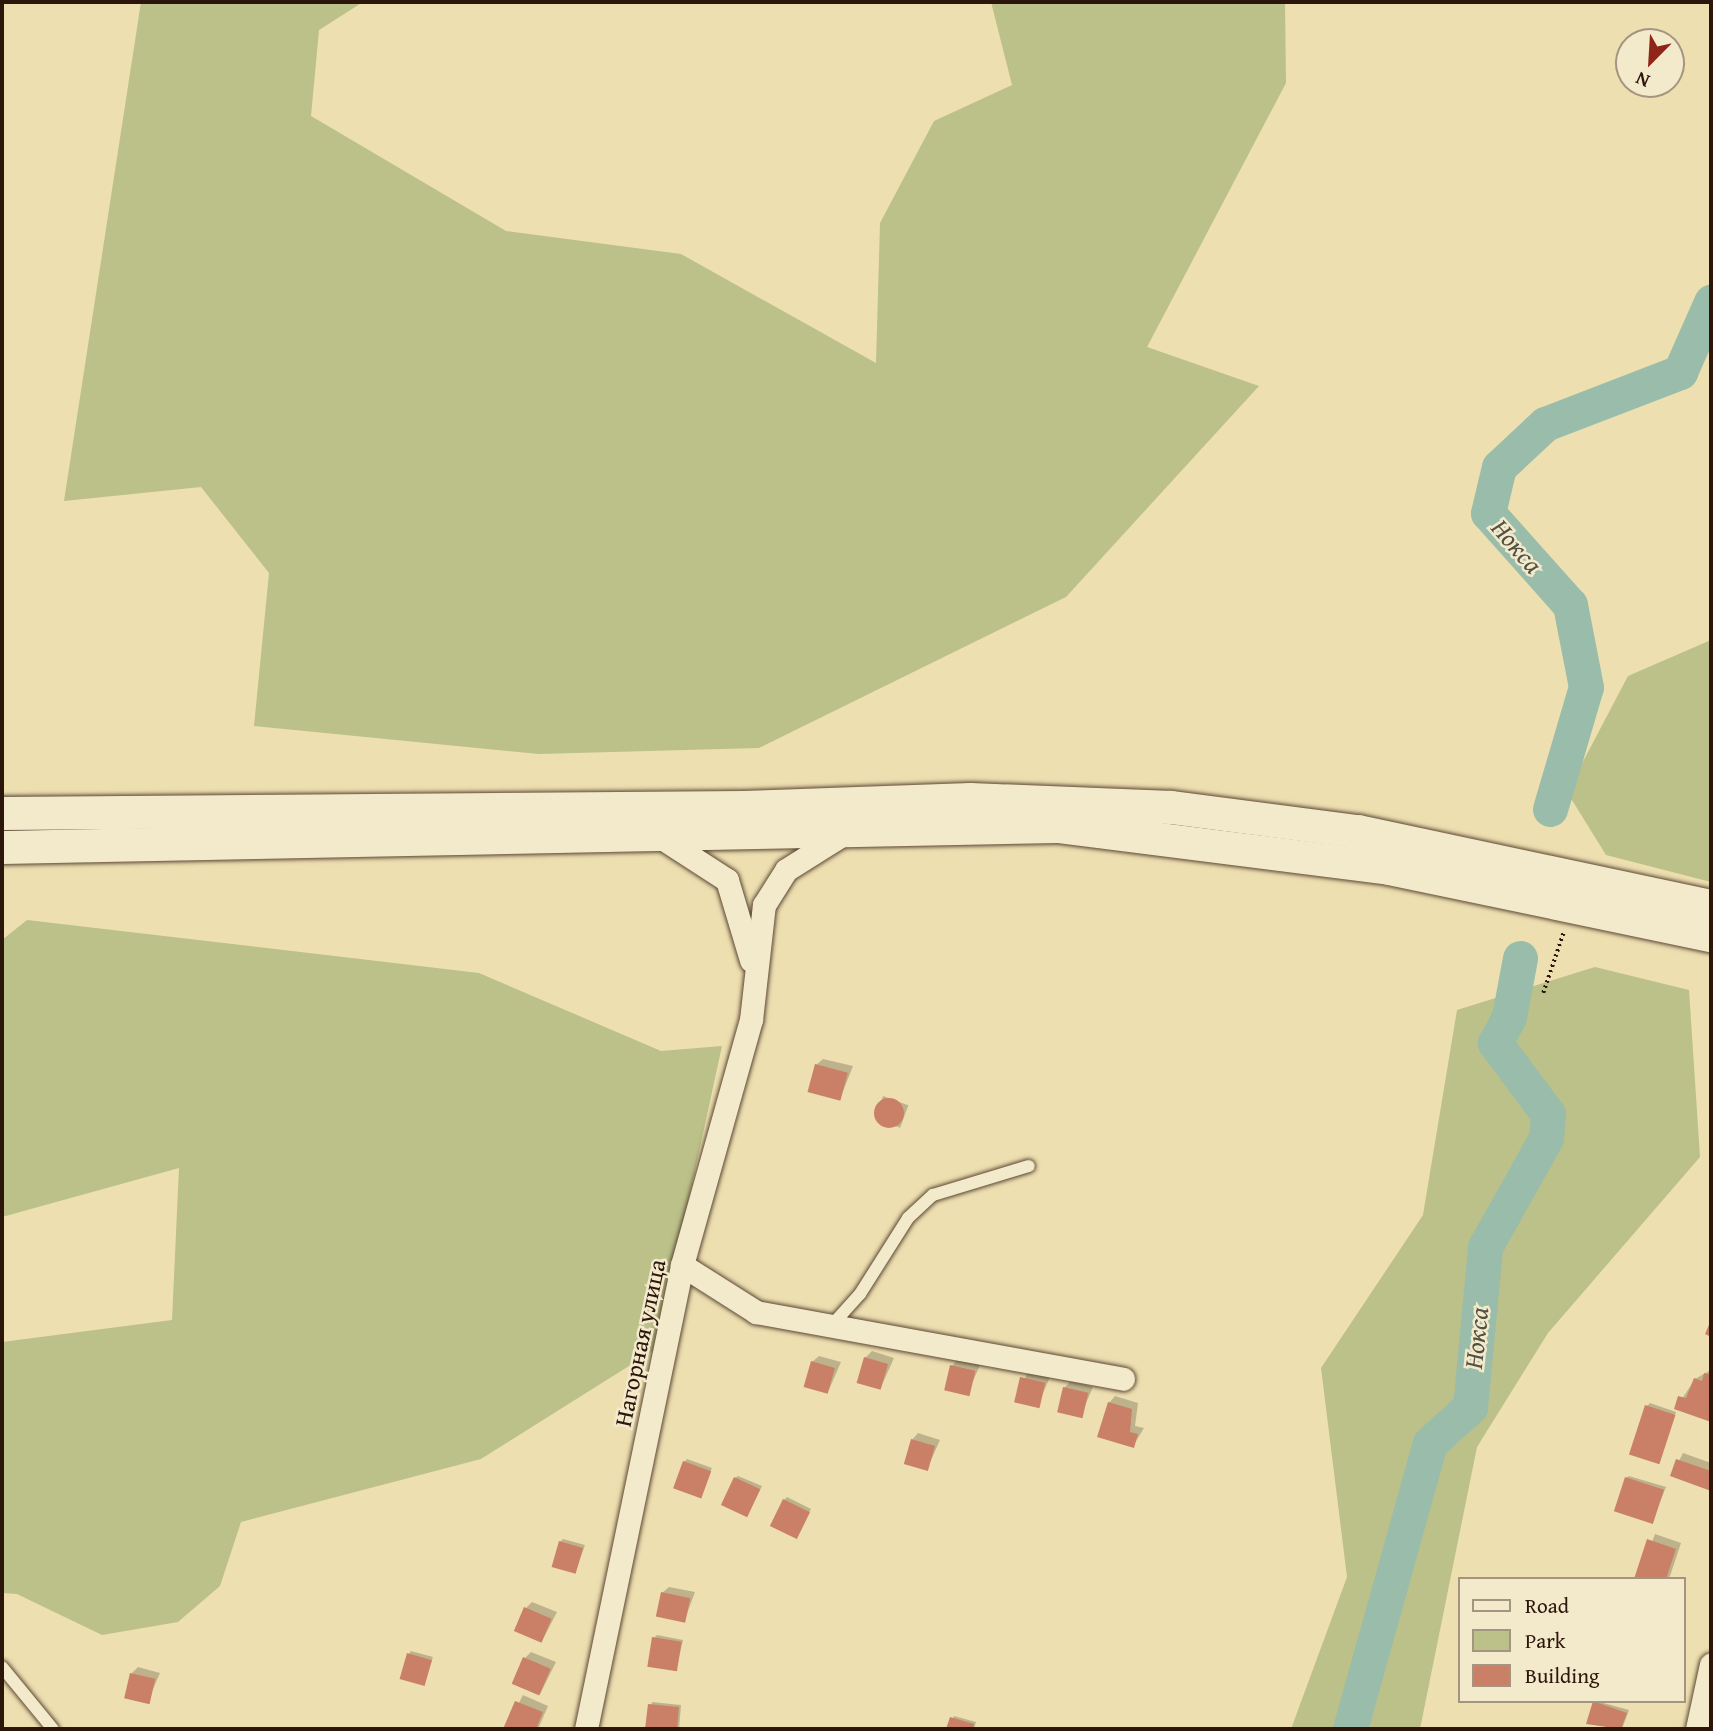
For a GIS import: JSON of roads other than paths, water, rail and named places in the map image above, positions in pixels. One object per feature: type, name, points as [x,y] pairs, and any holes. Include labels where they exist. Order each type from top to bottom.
[{"type":"main road","points":[[2,813],[744,807],[970,799],[1171,807],[1357,831],[1711,906]]},
{"type":"main road","points":[[2,847],[1057,826],[1189,838],[1389,868],[1711,935]]},
{"type":"street","points":[[653,832],[727,880],[753,970]]},
{"type":"street","points":[[753,970],[773,885],[847,832]]},
{"type":"street","name":"Нагорная улица","points":[[586,1729],[682,1265],[746,1041],[753,970]]},
{"type":"street","points":[[682,1265],[757,1312],[1123,1379]]},
{"type":"street","points":[[1697,1729],[1711,1664]]},
{"type":"lane","points":[[832,1325],[860,1294],[908,1218],[933,1195],[1028,1166]]},
{"type":"lane","points":[[2,1667],[56,1729]]},
{"type":"waterway","name":"Нокса","points":[[1550,809],[1586,687],[1570,605],[1488,513],[1499,467],[1545,424],[1680,372],[1711,302]]},
{"type":"waterway","name":"Нокса","points":[[1350,1729],[1430,1443],[1470,1407],[1485,1247],[1546,1138],[1548,1114],[1495,1043],[1509,1017],[1520,958]]}]
